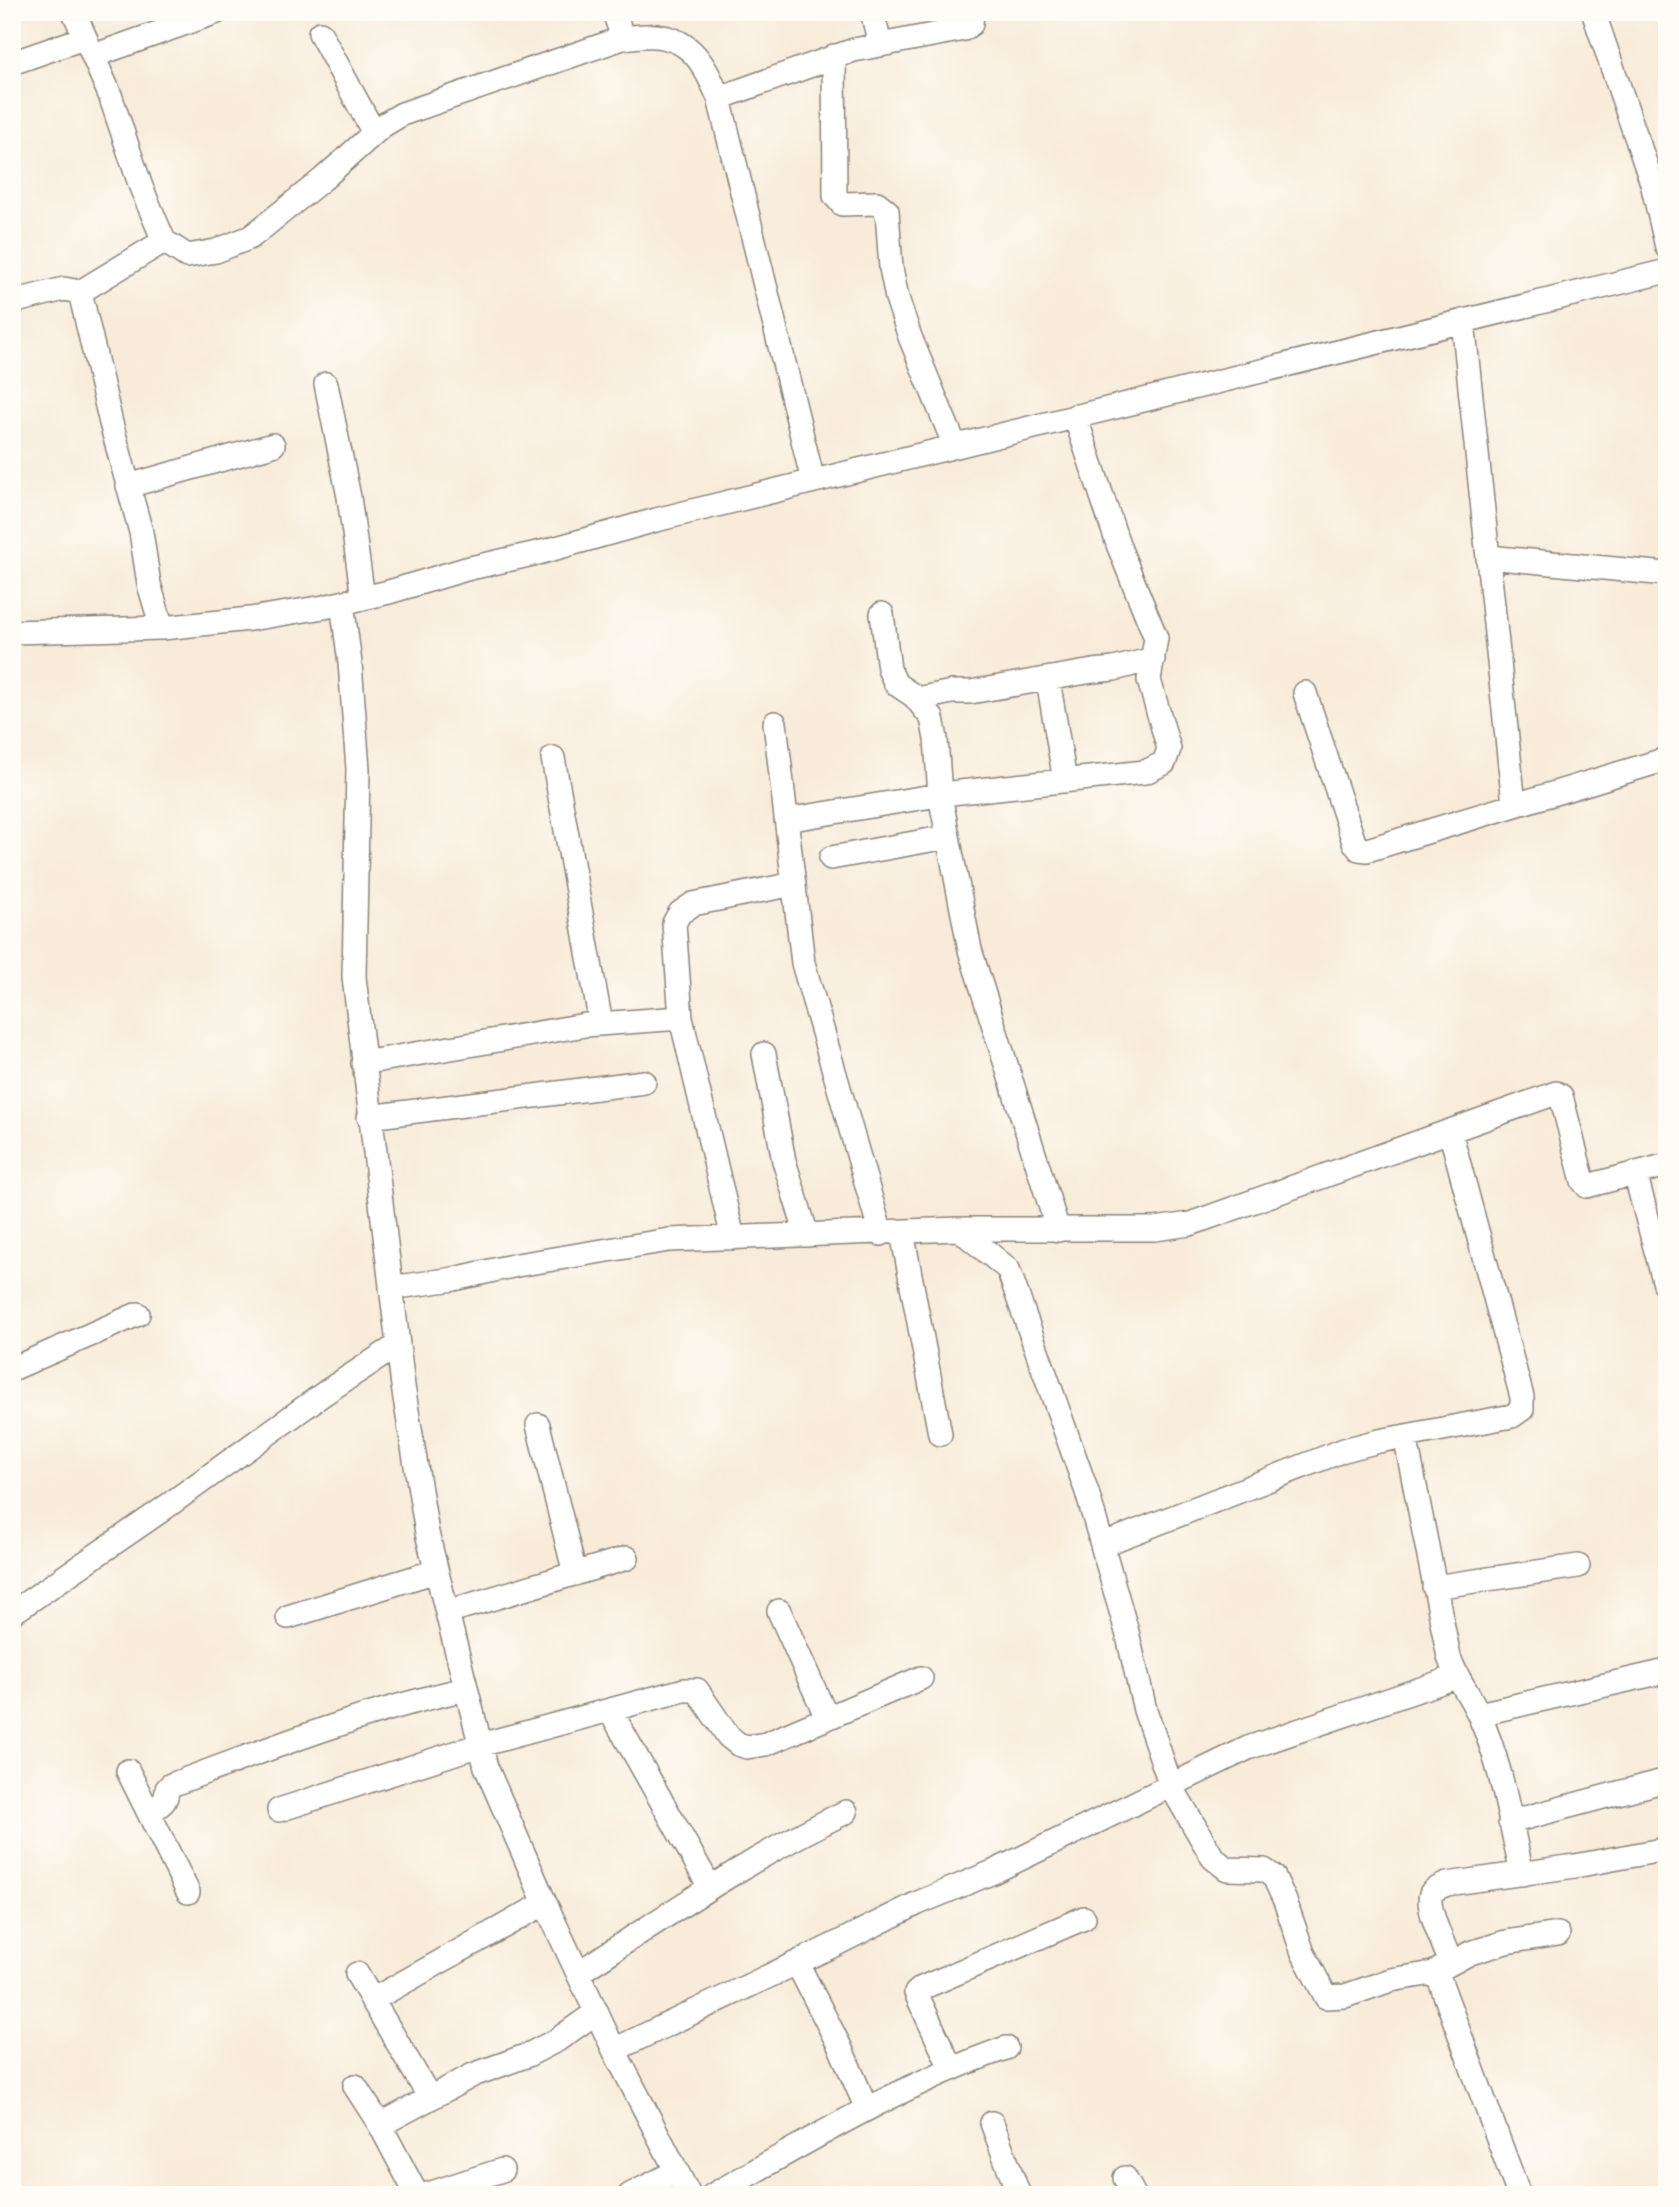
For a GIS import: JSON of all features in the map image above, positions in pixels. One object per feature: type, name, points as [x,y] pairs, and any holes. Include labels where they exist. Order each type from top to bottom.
[{"type":"street","points":[[74,12],[110,95],[141,187],[164,241],[187,256],[216,251],[251,237],[323,179],[374,133],[402,114],[623,38],[657,36],[685,45],[705,67],[719,98],[813,481]]},
{"type":"street","points":[[12,63],[89,47],[216,12]]},
{"type":"street","points":[[614,12],[623,38]]},
{"type":"street","points":[[872,12],[880,44]]},
{"type":"street","points":[[719,98],[834,56],[880,44],[964,29],[971,24],[972,12]]},
{"type":"street","points":[[1595,17],[1652,183],[1667,247]]},
{"type":"street","points":[[320,33],[374,133]]},
{"type":"street","points":[[834,56],[835,196],[842,204],[877,203],[887,211],[891,268],[897,298],[910,337],[955,446]]},
{"type":"street","points":[[12,302],[64,289],[80,292],[164,241]]},
{"type":"street","points":[[12,632],[162,628],[250,619],[352,601],[656,520],[1667,271]]},
{"type":"street","points":[[80,292],[141,532],[149,584],[162,628]]},
{"type":"street","points":[[1463,321],[1514,804]]},
{"type":"street","points":[[326,384],[349,496],[352,601],[350,663],[358,769],[354,977],[398,1345],[427,1533],[485,1767],[614,2050],[688,2195]]},
{"type":"street","points":[[786,820],[940,795],[1152,771],[1164,763],[1170,749],[1149,684],[1156,643],[1154,632],[1119,547],[1075,416]]},
{"type":"street","points":[[128,486],[273,445]]},
{"type":"street","points":[[1488,557],[1667,574]]},
{"type":"street","points":[[882,614],[892,677],[896,684],[917,699],[932,718],[947,837],[979,981],[1058,1230]]},
{"type":"street","points":[[917,699],[1114,669],[1153,659]]},
{"type":"street","points":[[1048,680],[1065,781]]},
{"type":"street","points":[[1305,693],[1354,842],[1359,849],[1367,850],[1667,758]]},
{"type":"street","points":[[775,723],[803,963],[891,1233],[940,1434]]},
{"type":"street","points":[[553,758],[601,1024]]},
{"type":"street","points":[[831,859],[947,837]]},
{"type":"street","points":[[733,1238],[681,1018],[674,923],[680,913],[693,904],[794,884]]},
{"type":"street","points":[[363,1063],[601,1024],[681,1018]]},
{"type":"street","points":[[764,1054],[784,1161],[807,1236]]},
{"type":"street","points":[[369,1117],[644,1082]]},
{"type":"street","points":[[391,1288],[670,1240],[959,1229],[1156,1228],[1190,1224],[1556,1093],[1561,1096],[1584,1184],[1590,1185],[1667,1165]]},
{"type":"street","points":[[1102,1545],[1328,1456],[1370,1443],[1518,1414],[1523,1404],[1450,1131]]},
{"type":"street","points":[[1635,1173],[1665,1284]]},
{"type":"street","points":[[959,1229],[1008,1269],[1066,1429],[1127,1632],[1144,1710],[1171,1786],[1213,1858],[1227,1869],[1264,1870],[1274,1877],[1303,1953],[1326,1997],[1345,1996],[1391,1980],[1442,1968],[1470,1953],[1506,1942],[1558,1934]]},
{"type":"street","points":[[12,1368],[138,1314]]},
{"type":"street","points":[[12,1613],[171,1504],[326,1392],[398,1345]]},
{"type":"street","points":[[538,1425],[575,1574]]},
{"type":"street","points":[[1405,1436],[1448,1657],[1455,1677],[1479,1714],[1494,1754],[1522,1874]]},
{"type":"street","points":[[447,1612],[627,1558]]},
{"type":"street","points":[[1434,1587],[1578,1566]]},
{"type":"street","points":[[288,1617],[436,1571]]},
{"type":"street","points":[[779,1611],[827,1718]]},
{"type":"street","points":[[1479,1714],[1667,1671]]},
{"type":"street","points":[[614,2050],[918,1903],[993,1872],[1248,1748],[1455,1677]]},
{"type":"street","points":[[279,1810],[480,1745],[684,1690],[697,1690],[728,1735],[747,1747],[766,1744],[921,1678]]},
{"type":"street","points":[[149,1812],[164,1803],[167,1788],[171,1785],[337,1724],[408,1702],[466,1689]]},
{"type":"street","points":[[610,1710],[710,1887]]},
{"type":"street","points":[[128,1771],[188,1892]]},
{"type":"street","points":[[1510,1822],[1667,1780]]},
{"type":"street","points":[[578,1973],[791,1838],[846,1812]]},
{"type":"street","points":[[1519,2195],[1440,1981],[1442,1968],[1429,1905],[1430,1894],[1447,1884],[1575,1866],[1667,1849]]},
{"type":"street","points":[[372,2000],[545,1903]]},
{"type":"street","points":[[951,2068],[916,1993],[1084,1917]]},
{"type":"street","points":[[797,1963],[840,2047],[867,2109]]},
{"type":"street","points":[[357,1974],[430,2098]]},
{"type":"street","points":[[380,2125],[473,2075],[538,2050],[597,2012]]},
{"type":"street","points":[[713,2195],[867,2109],[951,2068],[1006,2048]]},
{"type":"street","points":[[355,2086],[380,2125],[416,2195]]},
{"type":"street","points":[[992,2123],[1019,2195]]},
{"type":"street","points":[[425,2195],[458,2190],[502,2170]]},
{"type":"street","points":[[630,2195],[677,2171]]}]
